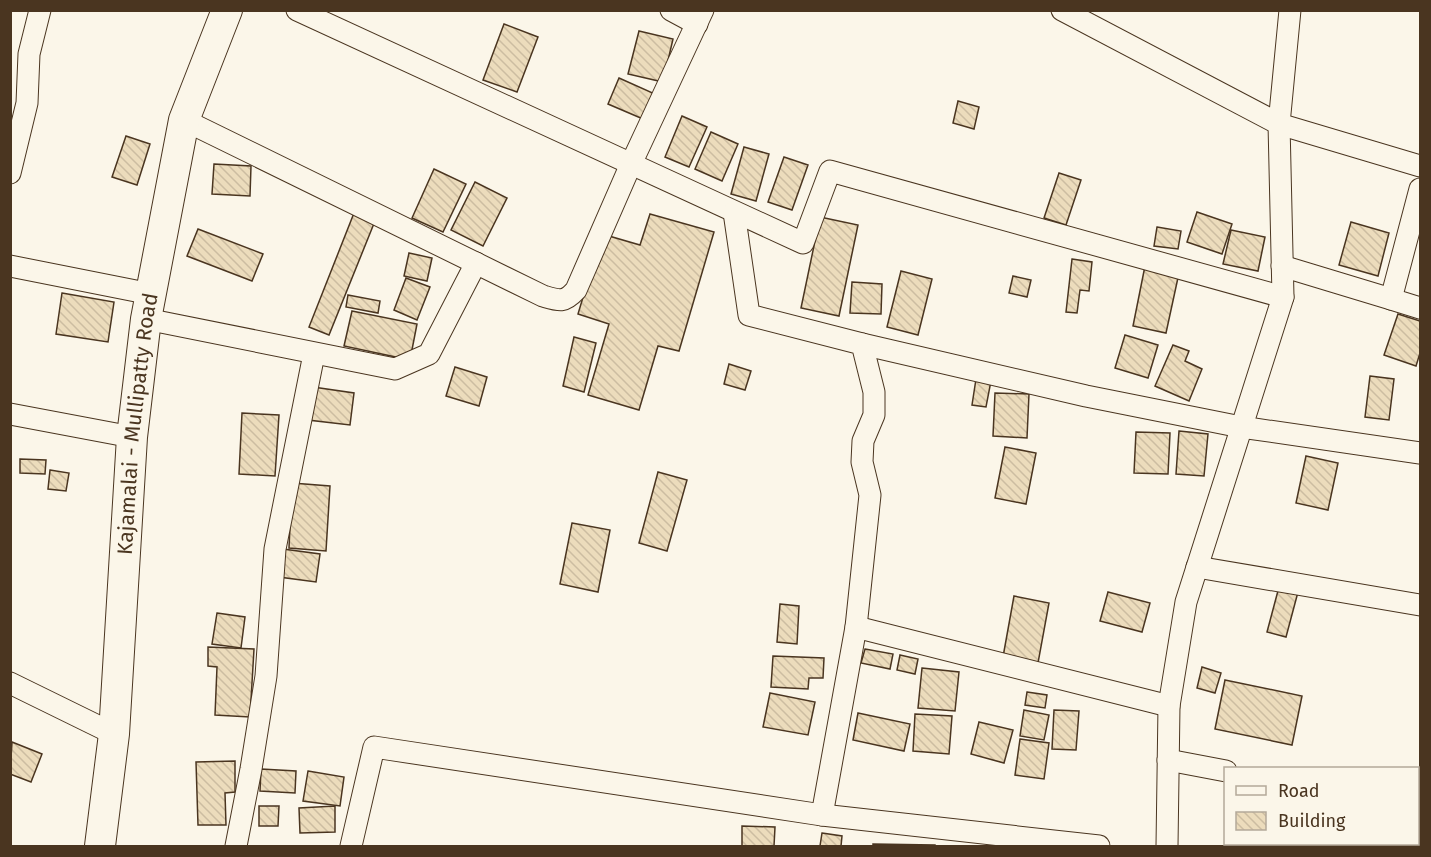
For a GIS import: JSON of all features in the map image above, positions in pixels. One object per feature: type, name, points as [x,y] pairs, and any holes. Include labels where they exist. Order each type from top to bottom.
[{"type":"main road","name":"Kajamalai - Mullipatty Road","points":[[100,846],[114,734],[132,437],[148,307],[184,120],[227,10]]},
{"type":"street","points":[[10,173],[27,103],[29,54],[40,10]]},
{"type":"street","points":[[297,10],[803,243],[830,171],[1282,297]]},
{"type":"street","points":[[184,120],[543,296],[559,300],[567,299],[576,290],[631,164],[700,17],[671,10]]},
{"type":"street","points":[[1062,10],[1279,124],[1420,166]]},
{"type":"street","points":[[1167,846],[1169,706],[1186,602],[1282,297],[1279,124],[1290,10]]},
{"type":"street","points":[[1391,299],[1420,189]]},
{"type":"street","points":[[734,212],[749,315],[1086,396],[1240,427],[1420,453]]},
{"type":"street","points":[[10,266],[314,354],[395,369],[429,354],[476,262]]},
{"type":"street","points":[[1282,266],[1420,308]]},
{"type":"street","points":[[822,814],[856,627],[870,495],[862,462],[863,441],[874,415],[874,392],[862,344]]},
{"type":"street","points":[[236,846],[266,676],[275,549],[314,354]]},
{"type":"street","points":[[10,414],[132,437]]},
{"type":"street","points":[[1197,567],[1420,605]]},
{"type":"street","points":[[856,627],[1169,706]]},
{"type":"street","points":[[10,683],[114,734]]},
{"type":"street","points":[[351,846],[374,747],[822,814],[1099,846]]},
{"type":"street","points":[[1168,760],[1224,771]]},
{"type":"building","points":[[504,24],[538,37],[517,92],[483,80]]},
{"type":"building","points":[[639,31],[673,39],[663,82],[628,74]]},
{"type":"building","points":[[619,78],[655,94],[643,119],[608,104]]},
{"type":"building","points":[[958,101],[979,107],[974,129],[953,123]]},
{"type":"building","points":[[682,116],[707,127],[689,167],[665,157]]},
{"type":"building","points":[[711,132],[738,144],[722,181],[695,169]]},
{"type":"building","points":[[126,136],[150,144],[137,185],[112,177]]},
{"type":"building","points":[[744,147],[769,154],[756,201],[731,194]]},
{"type":"building","points":[[784,157],[808,165],[792,210],[768,202]]},
{"type":"building","points":[[214,164],[251,166],[250,196],[212,194]]},
{"type":"building","points":[[434,169],[466,184],[443,232],[412,218]]},
{"type":"building","points":[[1059,173],[1081,180],[1066,225],[1044,218]]},
{"type":"building","points":[[475,182],[507,198],[483,246],[451,230]]},
{"type":"building","points":[[1197,212],[1232,224],[1222,254],[1187,242]]},
{"type":"building","points":[[354,213],[375,221],[329,335],[309,327]]},
{"type":"building","points":[[650,214],[714,232],[679,351],[658,346],[639,410],[588,395],[609,324],[578,314],[602,234],[640,245]]},
{"type":"building","points":[[820,217],[858,225],[839,316],[801,308]]},
{"type":"building","points":[[1351,222],[1389,233],[1378,276],[1339,265]]},
{"type":"building","points":[[1157,227],[1181,231],[1178,249],[1154,246]]},
{"type":"building","points":[[198,229],[263,254],[252,281],[187,256]]},
{"type":"building","points":[[1231,230],[1265,237],[1258,271],[1223,264]]},
{"type":"building","points":[[409,253],[432,258],[427,281],[404,276]]},
{"type":"building","points":[[1072,259],[1092,262],[1089,291],[1080,290],[1077,313],[1066,312]]},
{"type":"building","points":[[1145,266],[1179,273],[1166,333],[1133,326]]},
{"type":"building","points":[[901,271],[932,279],[918,335],[887,327]]},
{"type":"building","points":[[1013,276],[1031,280],[1027,297],[1009,293]]},
{"type":"building","points":[[406,278],[430,287],[417,320],[394,310]]},
{"type":"building","points":[[852,282],[882,284],[881,314],[850,313]]},
{"type":"building","points":[[62,293],[114,302],[108,342],[56,334]]},
{"type":"building","points":[[348,295],[380,301],[378,313],[346,307]]},
{"type":"building","points":[[352,311],[417,324],[410,360],[344,346]]},
{"type":"building","points":[[1398,314],[1420,321],[1420,353],[1416,366],[1384,355]]},
{"type":"building","points":[[1125,335],[1158,345],[1148,378],[1115,368]]},
{"type":"building","points":[[574,337],[596,343],[584,392],[563,386]]},
{"type":"building","points":[[1173,345],[1189,351],[1185,361],[1202,369],[1189,401],[1155,386]]},
{"type":"building","points":[[729,364],[751,371],[745,390],[724,384]]},
{"type":"building","points":[[455,367],[487,377],[479,406],[446,396]]},
{"type":"building","points":[[1370,376],[1394,379],[1389,420],[1365,417]]},
{"type":"building","points":[[976,379],[991,381],[986,407],[972,405]]},
{"type":"building","points":[[313,387],[354,393],[350,425],[308,420]]},
{"type":"building","points":[[995,393],[1029,394],[1027,438],[993,436]]},
{"type":"building","points":[[242,413],[279,415],[275,476],[239,474]]},
{"type":"building","points":[[1179,431],[1208,434],[1204,476],[1176,474]]},
{"type":"building","points":[[1136,432],[1170,433],[1168,474],[1134,473]]},
{"type":"building","points":[[1005,447],[1036,453],[1026,504],[995,498]]},
{"type":"building","points":[[1306,456],[1338,463],[1328,510],[1296,503]]},
{"type":"building","points":[[20,459],[46,460],[45,474],[20,473]]},
{"type":"building","points":[[50,470],[69,473],[66,491],[48,489]]},
{"type":"building","points":[[658,472],[687,480],[667,551],[639,543]]},
{"type":"building","points":[[292,483],[330,486],[326,551],[289,548]]},
{"type":"building","points":[[572,523],[610,530],[598,592],[560,584]]},
{"type":"building","points":[[283,549],[320,554],[316,582],[279,577]]},
{"type":"building","points":[[1279,587],[1298,592],[1286,637],[1267,632]]},
{"type":"building","points":[[1108,592],[1150,603],[1142,632],[1100,621]]},
{"type":"building","points":[[1014,596],[1049,603],[1038,663],[1003,657]]},
{"type":"building","points":[[780,604],[799,606],[797,644],[777,642]]},
{"type":"building","points":[[217,613],[245,617],[241,648],[212,644]]},
{"type":"building","points":[[208,647],[254,649],[250,717],[215,715],[217,667],[208,666]]},
{"type":"building","points":[[865,649],[893,654],[890,669],[861,663]]},
{"type":"building","points":[[900,655],[918,659],[915,674],[897,670]]},
{"type":"building","points":[[773,656],[824,658],[823,678],[809,678],[808,689],[771,687]]},
{"type":"building","points":[[1202,667],[1221,673],[1215,693],[1197,688]]},
{"type":"building","points":[[922,668],[959,672],[955,711],[918,708]]},
{"type":"building","points":[[1225,680],[1302,696],[1292,745],[1215,729]]},
{"type":"building","points":[[1027,692],[1047,695],[1045,708],[1025,705]]},
{"type":"building","points":[[770,693],[815,702],[808,735],[763,727]]},
{"type":"building","points":[[1024,710],[1049,715],[1044,740],[1020,736]]},
{"type":"building","points":[[1054,710],[1079,711],[1076,750],[1052,749]]},
{"type":"building","points":[[858,713],[910,724],[904,751],[853,740]]},
{"type":"building","points":[[915,714],[952,716],[949,754],[913,751]]},
{"type":"building","points":[[979,722],[1013,730],[1004,763],[971,754]]},
{"type":"building","points":[[1020,739],[1049,743],[1044,779],[1015,775]]},
{"type":"building","points":[[12,742],[42,754],[31,782],[10,774]]},
{"type":"building","points":[[235,761],[235,792],[225,793],[226,825],[198,825],[196,762]]},
{"type":"building","points":[[261,769],[296,771],[295,793],[260,791]]},
{"type":"building","points":[[308,771],[344,777],[340,806],[303,801]]},
{"type":"building","points":[[259,806],[279,806],[278,826],[259,826]]},
{"type":"building","points":[[335,806],[335,832],[300,833],[299,808]]},
{"type":"building","points":[[742,826],[775,827],[774,846],[742,846]]},
{"type":"building","points":[[822,833],[842,836],[841,846],[820,846]]},
{"type":"building","points":[[873,844],[935,845],[935,846],[873,846]]},
{"type":"building","points":[[1325,845],[1352,845],[1352,846]]}]
